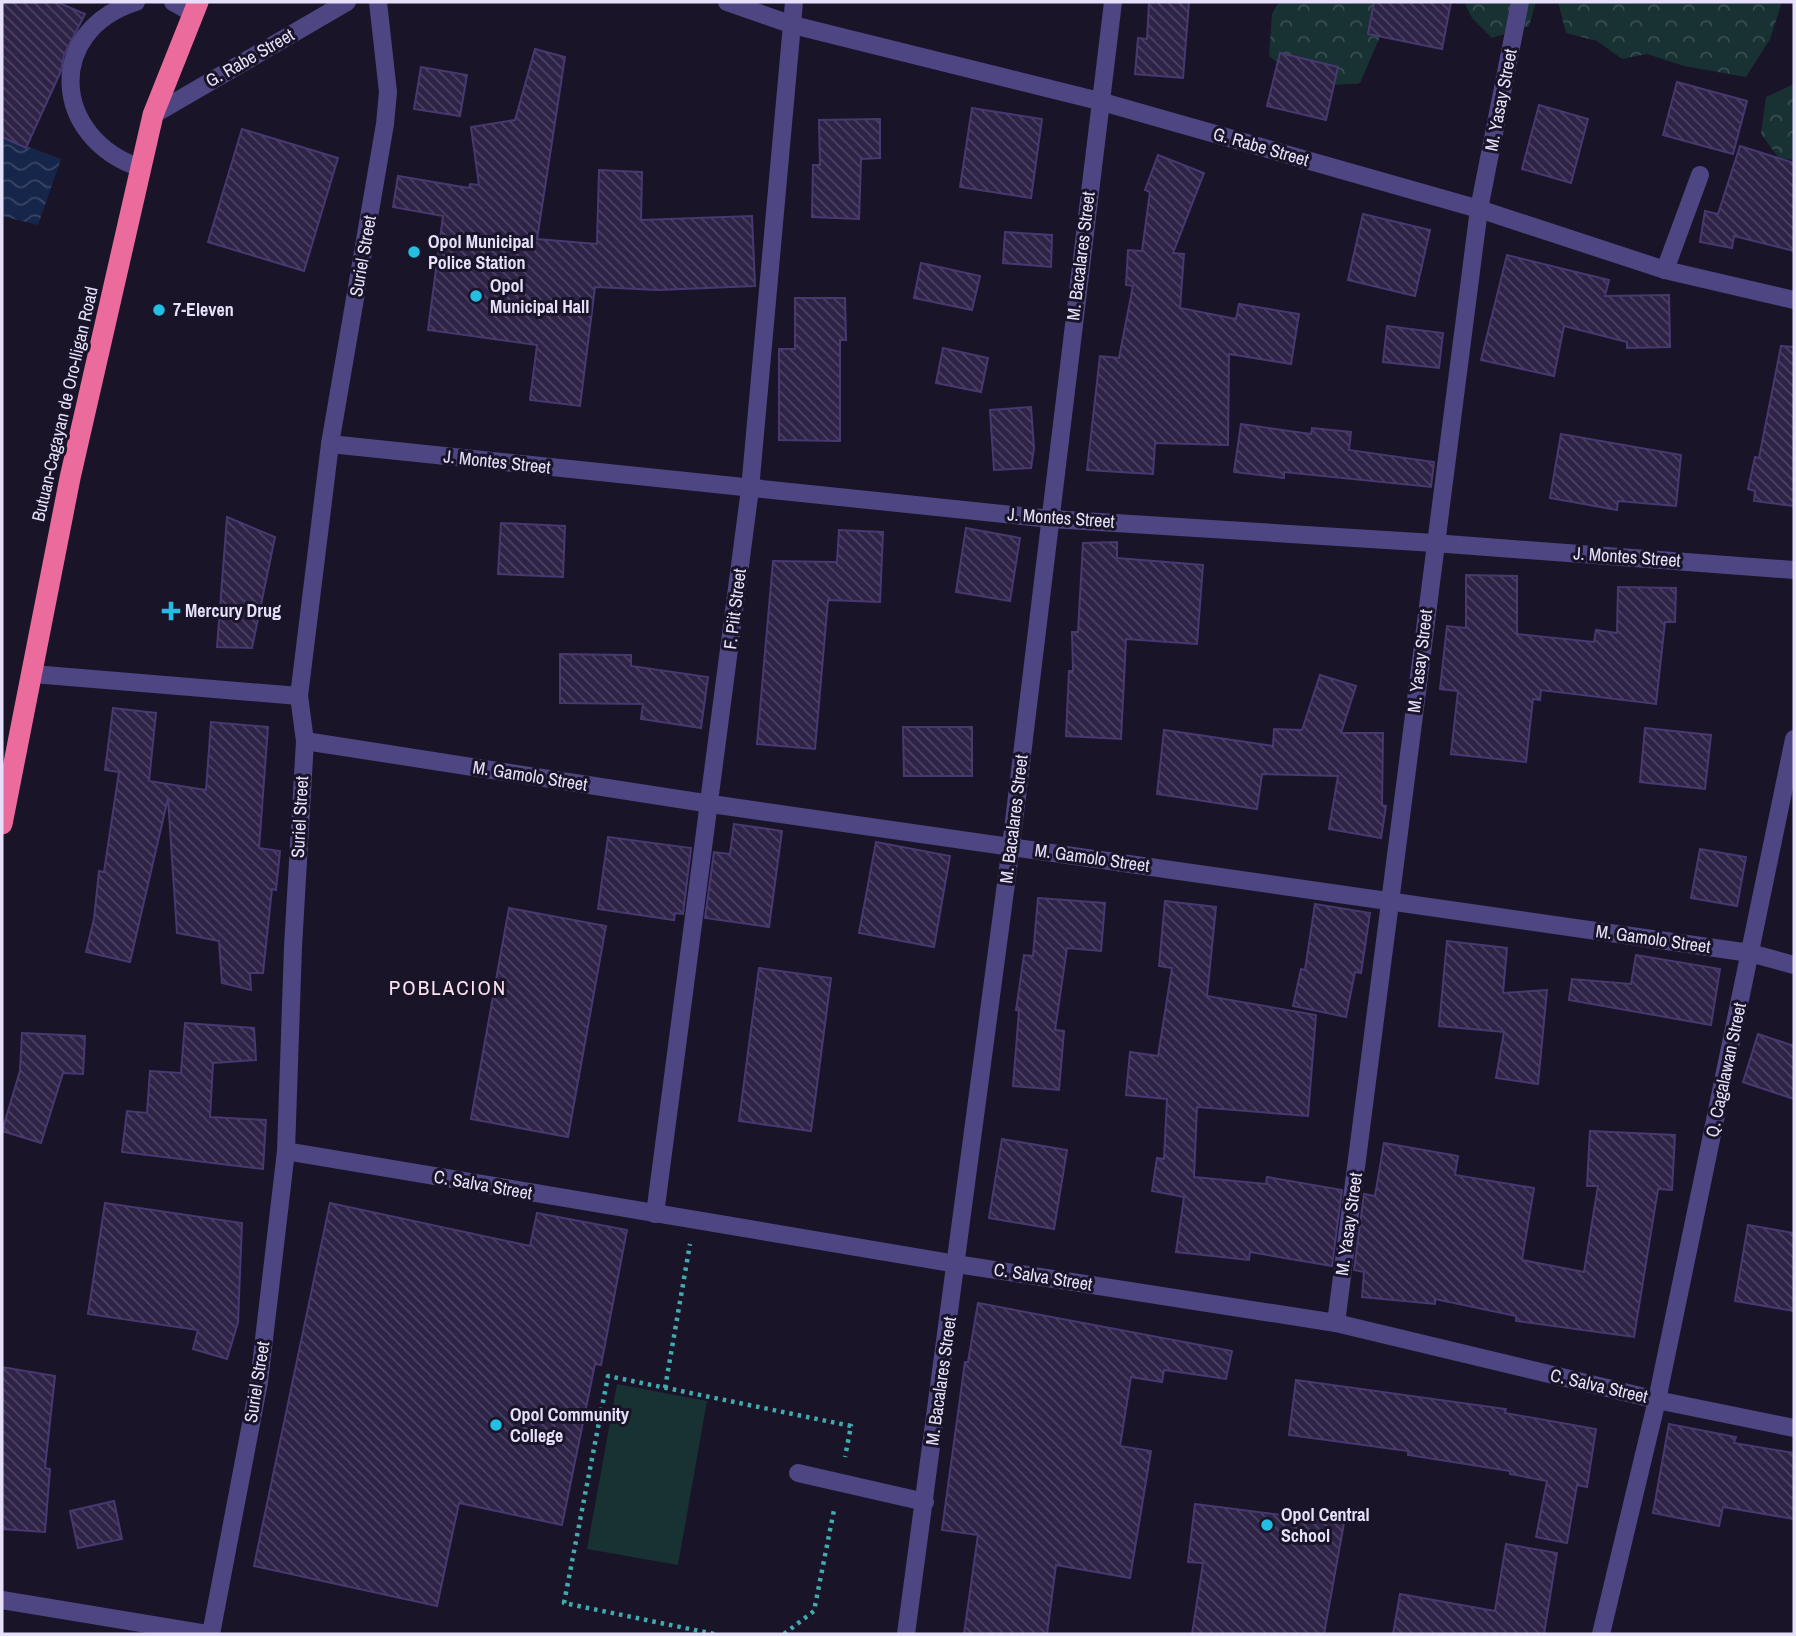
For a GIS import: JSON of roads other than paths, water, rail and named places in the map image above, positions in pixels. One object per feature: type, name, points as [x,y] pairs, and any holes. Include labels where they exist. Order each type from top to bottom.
[{"type":"highway","name":"Butuan-Cagayan de Oro-Iligan Road","points":[[2,824],[69,478],[153,115],[195,7]]},
{"type":"street","points":[[136,2],[120,7],[90,29],[72,66],[71,89],[75,111],[85,131],[100,148],[119,160],[141,167]]},
{"type":"street","points":[[172,2],[195,7]]},
{"type":"street","name":"G. Rabe Street","points":[[153,115],[347,2]]},
{"type":"street","name":"Suriel Street","points":[[209,1634],[259,1382],[286,1152],[293,947],[305,741],[299,696],[330,444],[386,124],[388,92],[378,2]]},
{"type":"street","name":"G. Rabe Street","points":[[726,2],[793,25],[1099,101],[1479,209],[1665,270],[1794,300]]},
{"type":"street","name":"F. Piit Street","points":[[655,1214],[711,804],[750,489],[794,2]]},
{"type":"street","name":"M. Bacalares Street","points":[[906,1634],[1012,846],[1099,101],[1113,2]]},
{"type":"street","name":"M. Yasay Street","points":[[1336,1323],[1392,902],[1434,542],[1479,209],[1520,2]]},
{"type":"street","points":[[1665,270],[1700,175]]},
{"type":"street","name":"J. Montes Street","points":[[330,444],[1051,519],[1434,542],[1794,570]]},
{"type":"street","points":[[33,674],[299,696]]},
{"type":"street","name":"Q. Cagalawan Street","points":[[1601,1634],[1657,1400],[1794,739]]},
{"type":"street","name":"M. Gamolo Street","points":[[305,741],[711,804],[1750,953],[1794,965]]},
{"type":"street","name":"C. Salva Street","points":[[286,1152],[957,1264],[1336,1323],[1657,1400],[1794,1427]]},
{"type":"street","points":[[798,1473],[925,1502]]},
{"type":"street","points":[[2,1600],[209,1634]]},
{"type":"water","points":[[2,137],[61,159],[38,225],[2,216]]},
{"type":"place","name":"Opol Municipal Police Station","points":[[414,252]]},
{"type":"place","name":"Opol Municipal Hall","points":[[476,296]]},
{"type":"place","name":"7-Eleven","points":[[159,310]]},
{"type":"place","name":"Mercury Drug","points":[[171,611]]},
{"type":"place","name":"Opol Community College","points":[[496,1425]]},
{"type":"place","name":"Opol Central School","points":[[1267,1525]]},
{"type":"district","name":"POBLACION","points":[[448,988]]}]
